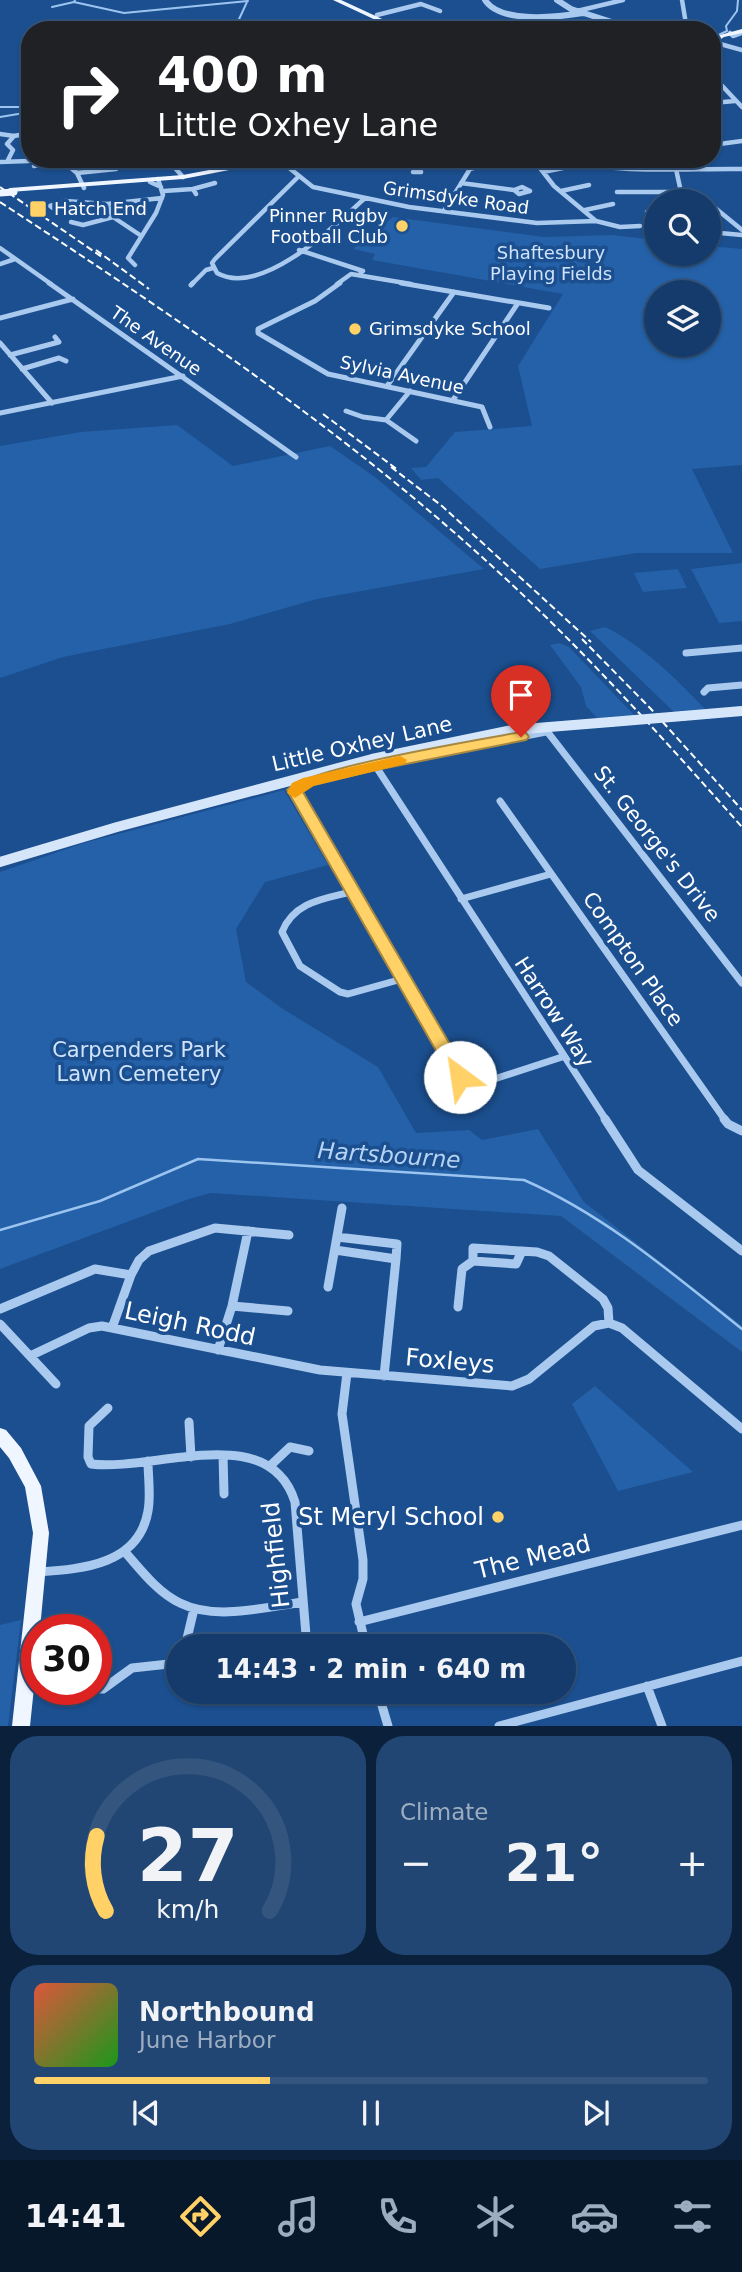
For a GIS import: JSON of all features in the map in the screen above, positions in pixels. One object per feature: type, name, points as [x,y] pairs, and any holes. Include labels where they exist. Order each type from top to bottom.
[{"type":"main road","points":[[337,0],[390,21]]},
{"type":"main road","points":[[345,0],[385,21]]},
{"type":"main road","points":[[721,38],[730,33],[742,32]]},
{"type":"main road","points":[[0,192],[158,184],[220,168]]},
{"type":"main road","name":"Little Oxhey Lane","points":[[0,862],[130,824],[512,730],[742,710]]},
{"type":"main road","points":[[0,1436],[22,1464],[35,1493],[41,1533],[21,1726]]},
{"type":"street","points":[[485,0],[491,9],[505,13],[562,17],[624,0]]},
{"type":"street","points":[[556,0],[563,7],[609,21]]},
{"type":"street","points":[[682,0],[686,21]]},
{"type":"street","points":[[583,2],[593,7]]},
{"type":"street","points":[[377,15],[421,4],[440,11]]},
{"type":"street","points":[[446,16],[452,21]]},
{"type":"street","points":[[721,45],[742,50]]},
{"type":"street","points":[[721,85],[742,107]]},
{"type":"street","points":[[721,102],[735,101]]},
{"type":"street","points":[[0,134],[21,134]]},
{"type":"street","points":[[0,145],[7,144],[16,134]]},
{"type":"street","points":[[721,144],[742,141]]},
{"type":"street","points":[[7,144],[13,150],[8,160]]},
{"type":"street","points":[[0,162],[21,161]]},
{"type":"street","points":[[70,168],[84,187]]},
{"type":"street","points":[[76,173],[96,168]]},
{"type":"street","points":[[108,168],[116,169]]},
{"type":"street","points":[[174,168],[180,177]]},
{"type":"street","name":"Grimsdyke Road","points":[[288,168],[313,187],[443,211],[551,224],[596,221],[620,227],[640,226]]},
{"type":"street","points":[[443,211],[473,168]]},
{"type":"street","points":[[540,168],[561,191],[596,221]]},
{"type":"street","points":[[543,172],[563,168]]},
{"type":"street","points":[[644,168],[742,169]]},
{"type":"street","points":[[676,169],[680,189]]},
{"type":"street","points":[[213,268],[215,259],[298,177]]},
{"type":"street","points":[[135,265],[128,258],[140,235],[156,214],[162,198],[158,184],[195,192],[204,184],[215,183]]},
{"type":"street","points":[[461,183],[513,190]]},
{"type":"street","points":[[561,191],[589,185]]},
{"type":"street","points":[[617,192],[644,192]]},
{"type":"street","points":[[61,214],[50,206],[65,201],[107,204],[162,198]]},
{"type":"street","points":[[213,268],[221,275],[231,278],[254,278],[347,217],[365,198]]},
{"type":"street","points":[[107,204],[114,217],[140,235]]},
{"type":"street","points":[[585,211],[613,204]]},
{"type":"street","points":[[721,213],[742,230]]},
{"type":"street","points":[[71,222],[83,225],[114,217]]},
{"type":"street","points":[[721,233],[742,235]]},
{"type":"street","name":"The Avenue","points":[[0,248],[296,457]]},
{"type":"street","points":[[299,250],[363,271],[358,275]]},
{"type":"street","points":[[0,264],[15,259]]},
{"type":"street","points":[[191,285],[206,270],[213,268]]},
{"type":"street","name":"Sylvia Avenue","points":[[358,275],[347,274],[315,301],[257,331],[328,374],[485,409],[490,426]]},
{"type":"street","points":[[358,275],[549,308]]},
{"type":"street","points":[[387,386],[454,292]]},
{"type":"street","points":[[0,318],[73,299]]},
{"type":"street","points":[[453,400],[518,303]]},
{"type":"street","points":[[10,355],[59,342],[55,337]]},
{"type":"street","points":[[0,343],[51,403]]},
{"type":"street","points":[[22,369],[59,358],[66,361]]},
{"type":"street","points":[[0,413],[183,376]]},
{"type":"street","points":[[386,420],[410,391]]},
{"type":"street","points":[[346,411],[363,417],[386,420],[416,441]]},
{"type":"street","points":[[686,653],[742,648]]},
{"type":"street","points":[[704,692],[708,688],[742,685]]},
{"type":"street","name":"St. George's Drive","points":[[546,729],[742,983]]},
{"type":"street","name":"Little Oxhey Lane","points":[[351,892],[295,790],[300,785],[374,762]]},
{"type":"street","name":"Harrow Way","points":[[374,762],[562,1057],[638,1170],[742,1251]]},
{"type":"street","name":"Compton Place","points":[[500,801],[728,1124],[742,1131]]},
{"type":"street","points":[[461,899],[551,874]]},
{"type":"street","points":[[402,979],[348,994],[340,992],[297,963],[282,932],[294,911],[302,905],[351,892],[466,1083],[479,1084],[562,1057]]},
{"type":"street","points":[[328,1287],[342,1208]]},
{"type":"street","points":[[112,1328],[131,1275],[139,1260],[149,1251],[211,1229],[289,1235]]},
{"type":"street","points":[[218,1350],[232,1306],[248,1231]]},
{"type":"street","points":[[337,1237],[397,1244],[384,1376]]},
{"type":"street","points":[[472,1261],[473,1248],[522,1251],[549,1256],[600,1295],[608,1308],[609,1323],[622,1328],[742,1429]]},
{"type":"street","points":[[335,1250],[396,1259]]},
{"type":"street","points":[[458,1307],[462,1269],[472,1261],[516,1264],[522,1251]]},
{"type":"street","points":[[0,1308],[95,1269],[131,1275]]},
{"type":"street","points":[[232,1306],[288,1311]]},
{"type":"street","name":"Foxleys","points":[[347,1373],[512,1386],[524,1383],[594,1326],[609,1323]]},
{"type":"street","points":[[0,1324],[56,1384]]},
{"type":"street","name":"Leigh Rodd","points":[[30,1356],[89,1328],[112,1328],[347,1373]]},
{"type":"street","points":[[347,1373],[342,1415],[364,1570],[356,1604],[362,1634]]},
{"type":"street","points":[[108,1408],[89,1426],[89,1462],[99,1465],[223,1455],[254,1457],[271,1465],[290,1447],[309,1451]]},
{"type":"street","points":[[189,1423],[191,1457]]},
{"type":"street","points":[[223,1455],[225,1494]]},
{"type":"street","points":[[38,1572],[86,1569],[104,1564],[125,1552],[138,1536],[148,1513],[148,1461]]},
{"type":"street","name":"Highfield","points":[[271,1465],[286,1480],[295,1502],[306,1634]]},
{"type":"street","name":"The Mead","points":[[359,1622],[742,1525]]},
{"type":"street","points":[[125,1552],[167,1596],[194,1609],[215,1611],[303,1602]]},
{"type":"street","points":[[188,1634],[194,1609]]},
{"type":"street","points":[[499,1726],[742,1661]]},
{"type":"street","points":[[112,1682],[132,1668],[166,1664]]},
{"type":"street","points":[[647,1686],[662,1726]]},
{"type":"street","points":[[382,1704],[388,1726]]},
{"type":"green space","name":"Shaftesbury Playing Fields","points":[[393,217],[544,237],[612,235],[644,239],[644,266],[721,266],[721,247],[742,249],[742,465],[692,469],[733,553],[636,553],[540,569],[438,478],[421,480],[411,468],[426,467],[455,432],[532,426],[518,366],[563,294],[372,260],[375,254],[353,249]]},
{"type":"green space","points":[[177,425],[233,466],[330,446],[375,477],[484,569],[317,599],[230,624],[63,657],[0,678],[0,446],[81,432]]},
{"type":"green space","points":[[742,563],[742,621],[719,623],[691,569]]},
{"type":"green space","points":[[678,569],[687,588],[643,592],[634,573]]},
{"type":"green space","points":[[605,627],[646,653],[705,709],[677,715],[590,631]]},
{"type":"green space","points":[[559,643],[569,647],[636,717],[599,720],[586,706],[581,687],[550,645]]},
{"type":"green space","name":"Carpenders Park Lawn Cemetery","points":[[284,790],[328,865],[265,882],[236,929],[246,982],[283,1009],[378,1067],[416,1133],[469,1130],[482,1140],[538,1129],[584,1202],[742,1326],[742,1352],[561,1216],[211,1193],[0,1269],[0,872],[84,843]]},
{"type":"green space","points":[[595,1386],[693,1472],[618,1491],[572,1404]]},
{"type":"green space","points":[[21,1620],[8,1726],[0,1726],[0,1625]]},
{"type":"waterway","points":[[721,34],[727,31],[726,26],[737,11],[738,0]]},
{"type":"waterway","points":[[74,2],[124,13],[248,1]]},
{"type":"waterway","points":[[52,7],[74,2]]},
{"type":"waterway","points":[[238,21],[247,2]]},
{"type":"waterway","points":[[0,107],[20,107],[21,110]]},
{"type":"waterway","points":[[0,117],[21,114]]},
{"type":"waterway","name":"Hartsbourne","points":[[0,1230],[100,1201],[198,1159],[524,1180],[554,1194],[611,1228],[742,1329]]},
{"type":"railway","points":[[0,187],[102,257]]},
{"type":"railway","points":[[0,202],[254,375],[316,420],[435,516],[493,567],[590,661],[742,827]]},
{"type":"railway","points":[[96,250],[149,289]]},
{"type":"railway","points":[[323,414],[398,470]]},
{"type":"railway","points":[[391,467],[442,506],[591,642]]},
{"type":"railway","points":[[582,639],[651,709],[742,810]]},
{"type":"slow traffic","points":[[295,793],[298,786],[309,782],[400,760]]},
{"type":"place","name":"Hatch End","points":[[38,209]]},
{"type":"place","name":"Pinner Rugby Football Club","points":[[402,226]]},
{"type":"place","name":"Grimsdyke School","points":[[355,329]]},
{"type":"place","name":"St Meryl School","points":[[498,1517]]},
{"type":"route","points":[[460,1077],[296,796],[295,790],[309,782],[376,765],[521,737]]}]
